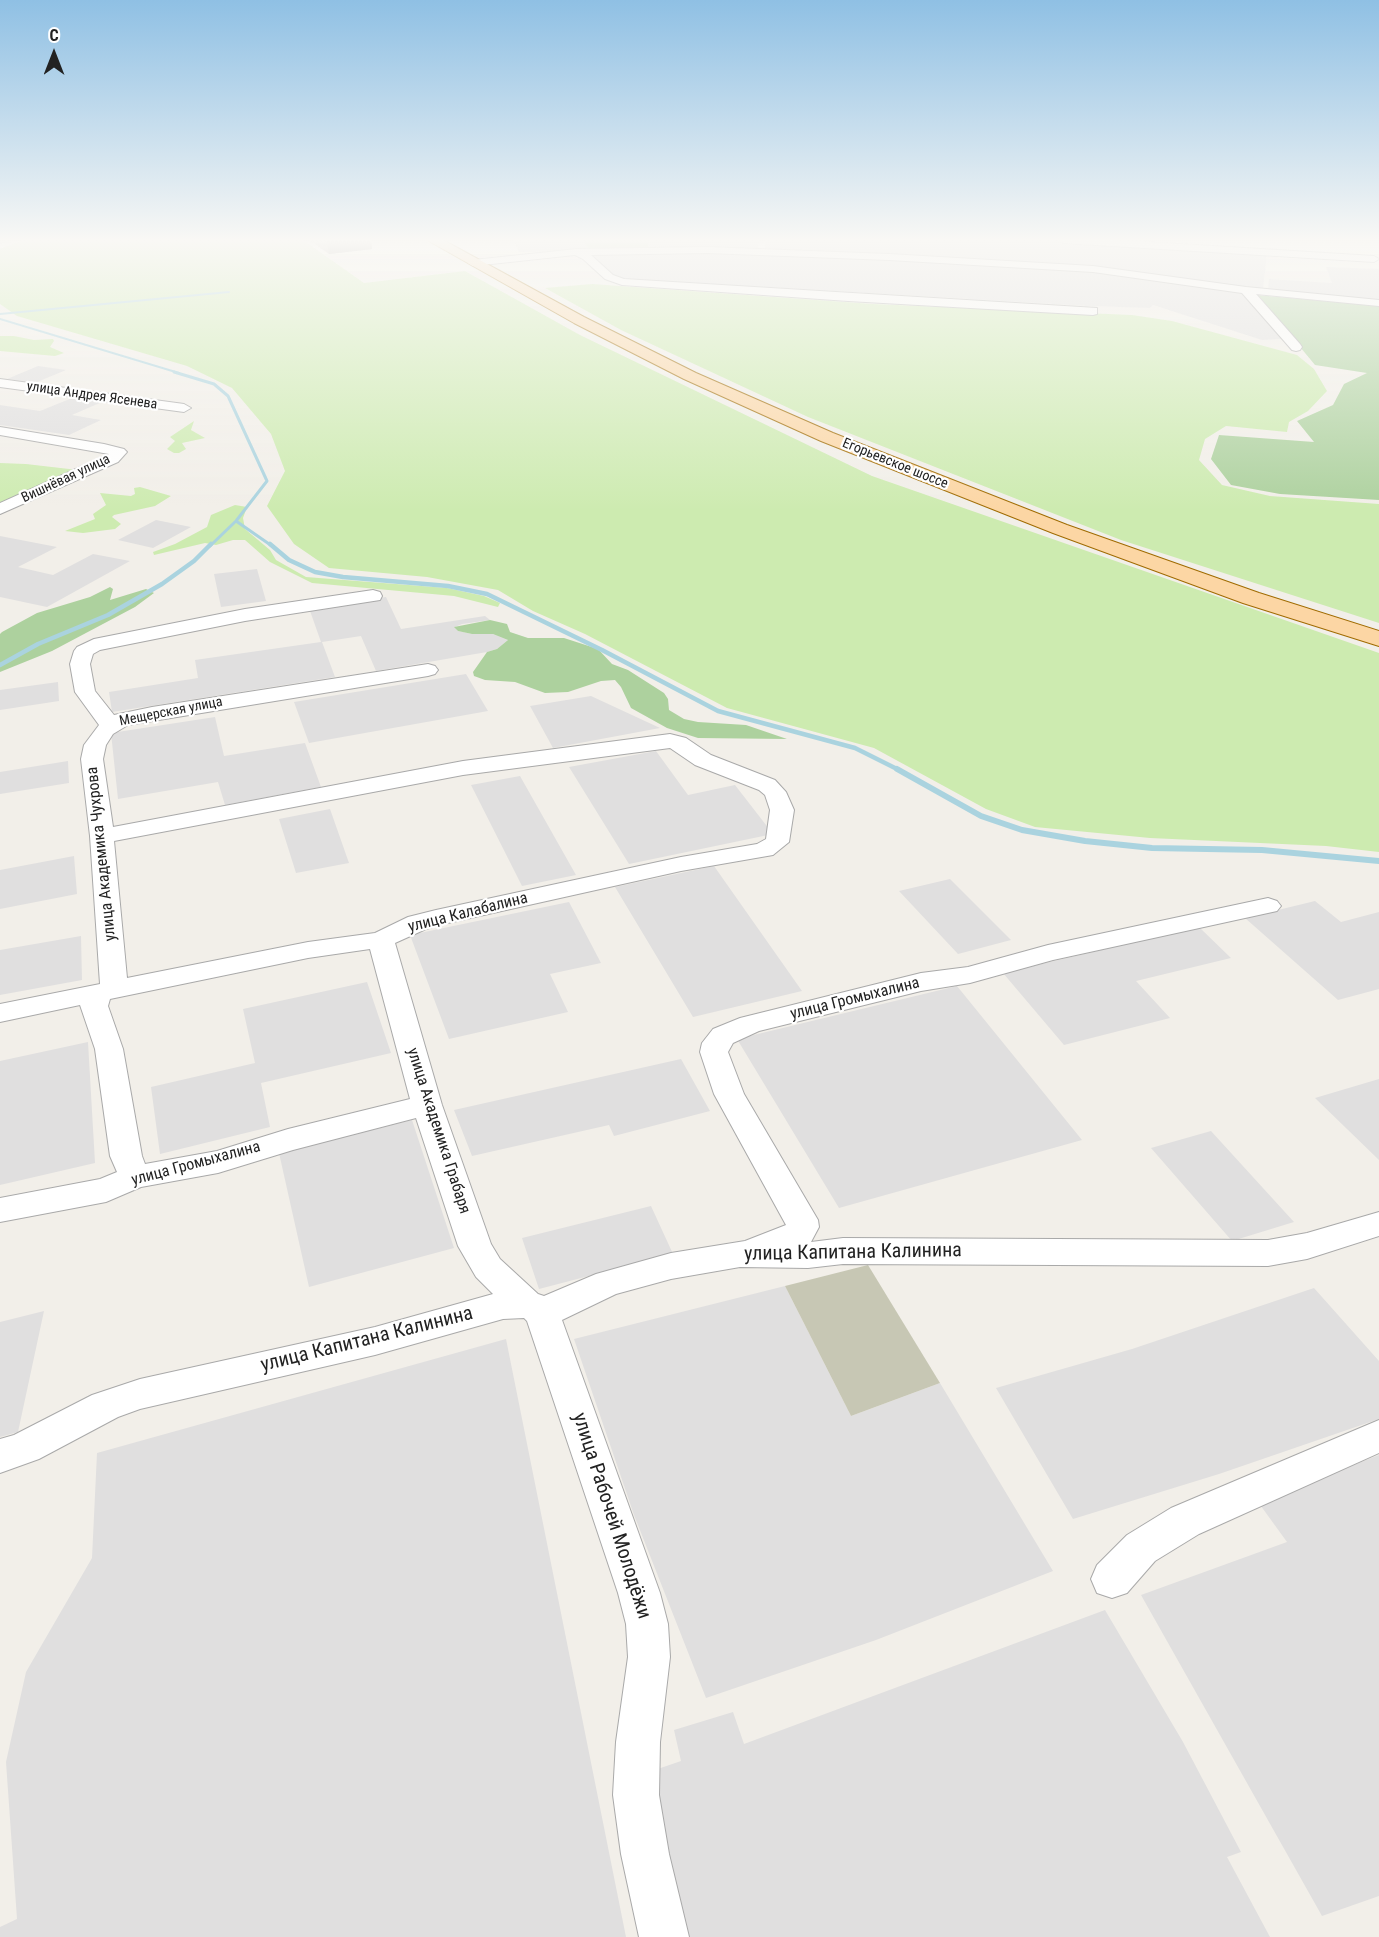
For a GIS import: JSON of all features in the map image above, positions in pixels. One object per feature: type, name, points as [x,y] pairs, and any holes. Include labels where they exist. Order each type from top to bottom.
[{"type":"main road","name":"Егорьевское шоссе","points":[[602,330],[690,376],[828,437],[1071,533],[1251,598],[1379,639]]},
{"type":"street","points":[[1283,330],[1296,347]]},
{"type":"street","name":"улица Андрея Ясенева","points":[[0,383],[184,408]]},
{"type":"street","name":"Вишнёвая улица","points":[[0,431],[104,447],[119,452],[113,459],[0,509]]},
{"type":"street","name":"Мещерская улица","points":[[373,596],[245,615],[94,645],[84,651],[80,664],[85,692],[110,725],[152,713],[429,670]]},
{"type":"street","name":"улица Академика Чухрова","points":[[110,725],[100,736],[92,752],[102,836],[107,991],[94,1003],[96,1016],[109,1049],[126,1156],[135,1177]]},
{"type":"street","name":"улица Калабалина","points":[[0,1012],[308,950],[381,940],[417,923],[436,918],[681,864],[764,850],[777,842],[782,810],[775,792],[753,779],[703,760],[678,743],[664,741],[463,768],[102,836]]},
{"type":"street","name":"улица Громыхалина","points":[[740,1254],[800,1233],[803,1227],[802,1220],[729,1094],[714,1052],[716,1043],[723,1036],[750,1024],[921,982],[970,975],[1048,953],[1268,906]]},
{"type":"street","name":"улица Академика Грабаря","points":[[381,940],[427,1105],[475,1246],[488,1268],[534,1309]]},
{"type":"street","name":"улица Громыхалина","points":[[0,1210],[106,1190],[135,1177],[218,1162],[288,1140],[427,1105]]},
{"type":"street","name":"улица Капитана Калинина","points":[[0,1456],[36,1442],[105,1406],[140,1394],[375,1341],[502,1305],[534,1309],[566,1301],[608,1283],[671,1266],[740,1254],[808,1255],[843,1251],[1268,1254],[1307,1246],[1379,1224]]},
{"type":"street","name":"улица Рабочей Молодёжи","points":[[534,1309],[639,1593],[646,1624],[649,1657],[638,1742],[636,1795],[645,1854],[664,1937]]},
{"type":"street","points":[[1112,1579],[1141,1548],[1185,1521],[1379,1436]]},
{"type":"shaded area","points":[[1232,330],[1276,330],[1284,339],[1262,340]]},
{"type":"shaded area","points":[[38,366],[66,370],[35,383],[7,379]]},
{"type":"shaded area","points":[[72,398],[102,402],[72,415],[101,420],[69,435],[0,425],[0,405],[40,411]]},
{"type":"shaded area","points":[[156,520],[191,527],[153,548],[118,540]]},
{"type":"shaded area","points":[[0,536],[57,547],[18,567],[53,575],[93,554],[130,561],[47,607],[0,597]]},
{"type":"shaded area","points":[[257,569],[266,601],[221,607],[214,574]]},
{"type":"shaded area","points":[[386,597],[401,629],[485,616],[490,620],[455,627],[458,631],[493,634],[508,640],[497,649],[487,652],[376,671],[361,636],[322,642],[335,677],[112,712],[109,692],[198,678],[195,660],[321,642],[309,608]]},
{"type":"shaded area","points":[[466,674],[488,711],[309,743],[294,702]]},
{"type":"shaded area","points":[[58,682],[59,701],[0,710],[0,690]]},
{"type":"shaded area","points":[[591,696],[660,728],[553,748],[530,706]]},
{"type":"shaded area","points":[[215,717],[224,756],[305,743],[321,787],[225,805],[218,782],[118,799],[111,733]]},
{"type":"shaded area","points":[[656,751],[688,795],[735,785],[773,834],[629,864],[569,767]]},
{"type":"shaded area","points":[[68,761],[69,783],[0,794],[0,772]]},
{"type":"shaded area","points":[[520,776],[576,875],[522,886],[471,785]]},
{"type":"shaded area","points":[[330,809],[349,863],[296,873],[279,819]]},
{"type":"shaded area","points":[[74,856],[77,894],[0,909],[0,870]]},
{"type":"shaded area","points":[[714,866],[802,991],[693,1017],[615,887]]},
{"type":"shaded area","points":[[950,879],[1011,940],[958,954],[899,891]]},
{"type":"shaded area","points":[[1315,901],[1341,922],[1379,912],[1379,989],[1338,1000],[1245,918]]},
{"type":"shaded area","points":[[569,902],[601,963],[550,974],[568,1012],[449,1039],[410,935]]},
{"type":"shaded area","points":[[1199,927],[1231,958],[1136,981],[1170,1018],[1064,1045],[1003,973]]},
{"type":"shaded area","points":[[81,936],[82,980],[0,995],[0,950]]},
{"type":"shaded area","points":[[367,982],[391,1053],[261,1083],[270,1127],[160,1154],[151,1087],[255,1063],[243,1009]]},
{"type":"shaded area","points":[[957,986],[1082,1140],[839,1208],[737,1039]]},
{"type":"shaded area","points":[[88,1042],[95,1163],[0,1185],[0,1061]]},
{"type":"shaded area","points":[[681,1059],[710,1111],[614,1136],[609,1125],[472,1156],[454,1110]]},
{"type":"shaded area","points":[[1379,1079],[1379,1160],[1315,1098]]},
{"type":"shaded area","points":[[412,1120],[454,1248],[309,1287],[279,1153]]},
{"type":"shaded area","points":[[1211,1131],[1294,1222],[1232,1241],[1151,1148]]},
{"type":"shaded area","points":[[651,1206],[673,1254],[539,1289],[522,1238]]},
{"type":"shaded area","points":[[868,1265],[940,1383],[851,1416],[785,1286]]},
{"type":"shaded area","points":[[785,1286],[851,1416],[940,1383],[1053,1571],[876,1640],[706,1698],[634,1515],[574,1339]]},
{"type":"shaded area","points":[[1314,1288],[1379,1361],[1379,1419],[1219,1474],[1073,1519],[996,1388],[1132,1349]]},
{"type":"shaded area","points":[[44,1311],[18,1432],[0,1437],[0,1322]]},
{"type":"shaded area","points":[[506,1339],[626,1937],[0,1937],[0,1927],[17,1919],[6,1762],[26,1672],[92,1558],[97,1453]]},
{"type":"shaded area","points":[[1379,1455],[1379,1896],[1322,1916],[1141,1595],[1287,1542],[1258,1502]]},
{"type":"shaded area","points":[[1105,1610],[1183,1742],[1241,1852],[1227,1857],[1270,1937],[681,1937],[649,1772],[681,1761],[674,1730],[733,1712],[744,1744]]},
{"type":"green space","points":[[66,330],[572,330],[872,476],[1379,653],[1379,852],[1326,846],[1150,838],[1035,827],[986,809],[874,748],[727,708],[585,634],[533,611],[498,590],[427,577],[329,568],[294,544],[267,506],[285,471],[271,434],[232,388],[187,366]]},
{"type":"green space","points":[[622,330],[1207,330],[1297,355],[1314,369],[1327,391],[1308,411],[1289,422],[1287,432],[1226,426],[1205,439],[1199,460],[1222,485],[1270,496],[1379,504],[1379,623],[1121,540],[808,417]]},
{"type":"green space","points":[[1286,330],[1379,330],[1379,500],[1280,494],[1231,485],[1211,459],[1219,435],[1314,442],[1297,421],[1333,405],[1344,384],[1367,373],[1315,365]]},
{"type":"green space","points":[[0,336],[34,340],[53,339],[50,347],[64,353],[55,356],[0,351]]},
{"type":"green space","points":[[194,421],[191,430],[205,438],[182,443],[186,449],[179,453],[167,449],[175,441],[170,437]]},
{"type":"green space","points":[[0,463],[26,464],[78,470],[0,507]]},
{"type":"green space","points":[[140,487],[171,496],[155,506],[114,515],[112,517],[121,524],[115,529],[83,533],[65,531],[95,519],[93,514],[106,505],[100,493],[131,496],[135,494],[134,488]]},
{"type":"green space","points":[[235,505],[247,507],[243,518],[245,529],[270,550],[276,560],[306,577],[447,588],[484,596],[500,603],[498,607],[454,596],[312,583],[270,562],[245,540],[233,540],[216,545],[205,543],[154,555],[153,552],[175,544],[207,527],[211,515]]},
{"type":"green space","points":[[110,587],[113,589],[110,600],[146,589],[154,593],[135,607],[52,651],[0,672],[0,634],[2,632],[37,613],[90,597]]},
{"type":"green space","points":[[490,620],[507,624],[510,632],[528,638],[564,638],[598,649],[612,664],[628,670],[664,693],[668,699],[669,710],[684,719],[746,725],[787,739],[698,738],[667,728],[631,708],[615,680],[601,681],[568,692],[545,693],[515,682],[485,680],[474,676],[473,672],[487,652],[497,649],[508,640],[493,634],[458,631],[454,627]]},
{"type":"waterway","points":[[38,330],[179,373]]},
{"type":"waterway","points":[[174,372],[214,384],[228,396],[267,481],[236,521]]},
{"type":"waterway","points":[[210,546],[236,521]]},
{"type":"waterway","points":[[236,521],[272,546]]},
{"type":"waterway","points":[[0,665],[38,644],[108,615],[162,584],[194,561],[211,544]]},
{"type":"waterway","points":[[270,544],[289,560],[315,572],[343,577],[448,586],[487,594],[602,650],[718,711],[855,748],[897,769]]},
{"type":"waterway","points":[[897,769],[981,816],[1022,830],[1085,841],[1152,848],[1262,850],[1379,861]]}]
